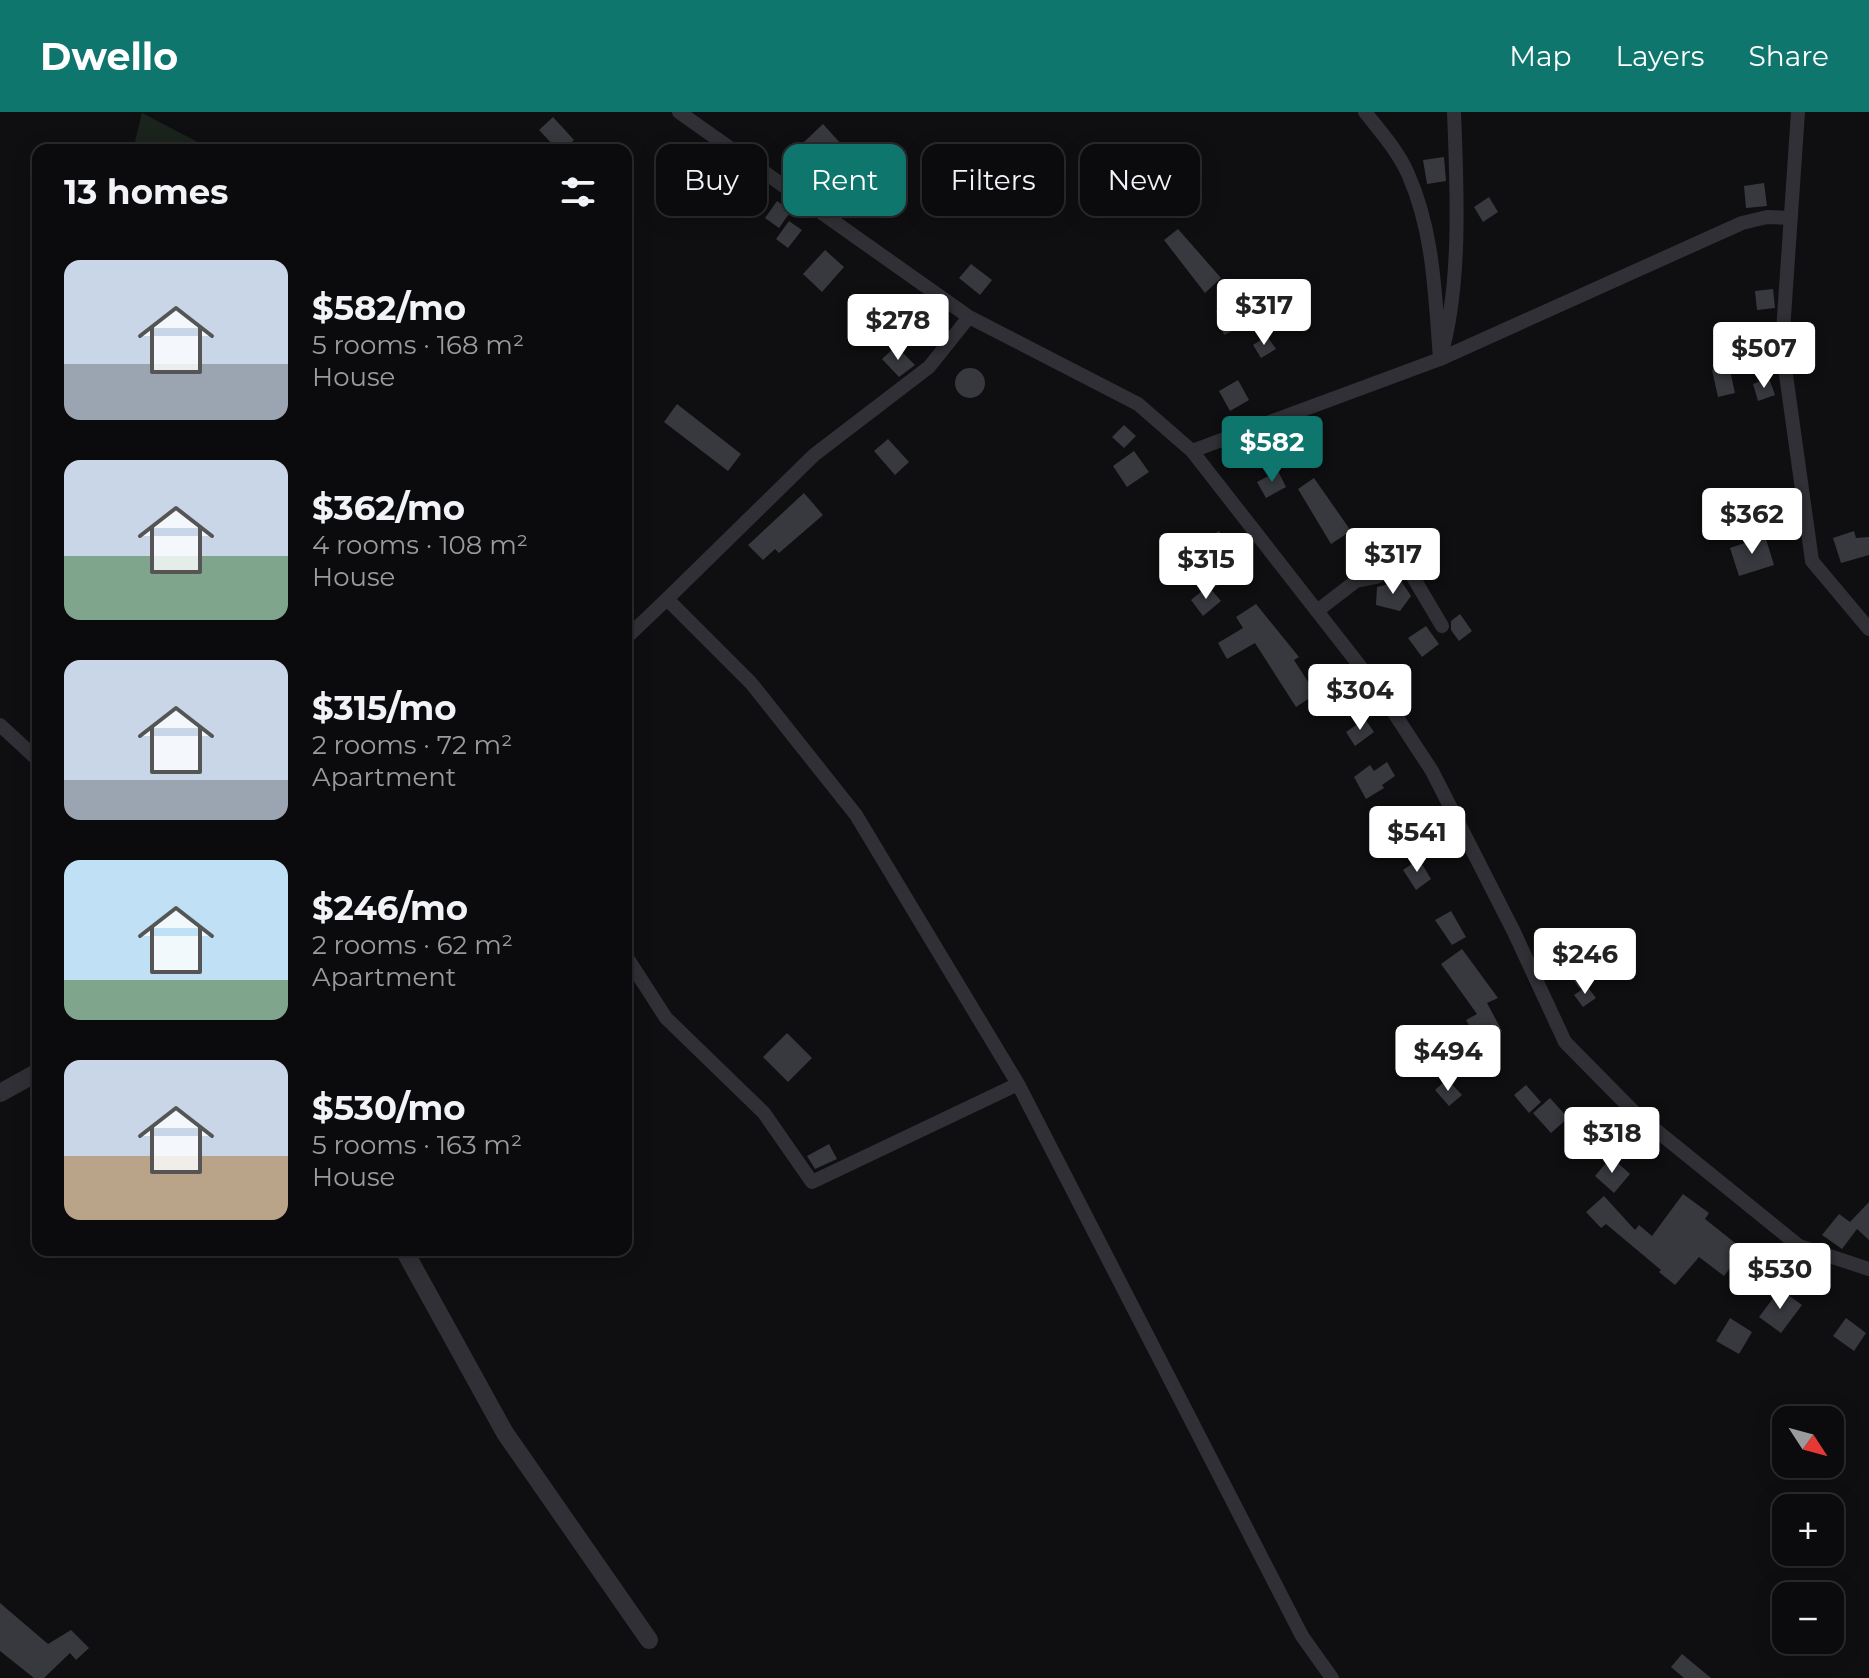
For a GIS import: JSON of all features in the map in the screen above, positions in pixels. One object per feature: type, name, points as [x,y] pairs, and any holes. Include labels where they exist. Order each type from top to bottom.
[{"type":"street","points":[[679,112],[969,317],[1138,404],[1192,451],[1381,693],[1432,771],[1514,932],[1565,1042],[1636,1114],[1799,1246],[1869,1269]]},
{"type":"street","points":[[1365,112],[1408,173],[1421,214],[1433,264],[1440,359]]},
{"type":"street","points":[[1440,359],[1450,326],[1458,202],[1454,112]]},
{"type":"street","points":[[1798,112],[1782,346],[1812,561],[1869,629]]},
{"type":"street","points":[[1192,451],[1440,359],[1742,223],[1767,217],[1791,218]]},
{"type":"street","points":[[632,632],[814,455],[929,367],[969,317]]},
{"type":"street","points":[[1317,611],[1356,581],[1376,577],[1403,560],[1442,626]]},
{"type":"street","points":[[667,599],[751,683],[856,815],[1018,1084],[1302,1636],[1332,1678]]},
{"type":"street","points":[[0,725],[32,754]]},
{"type":"street","points":[[632,965],[666,1018],[764,1113],[812,1182],[1018,1084]]},
{"type":"street","points":[[0,1093],[32,1075]]},
{"type":"street","points":[[407,1256],[505,1433],[649,1640]]},
{"type":"shaded area","points":[[142,113],[201,144],[134,144]]},
{"type":"building","points":[[553,117],[574,140],[570,144],[552,144],[539,130]]},
{"type":"building","points":[[823,124],[841,144],[806,144],[804,142]]},
{"type":"building","points":[[1444,157],[1446,181],[1427,184],[1423,160]]},
{"type":"building","points":[[1764,183],[1767,206],[1746,208],[1744,186]]},
{"type":"building","points":[[1489,197],[1498,212],[1483,222],[1474,207]]},
{"type":"building","points":[[777,201],[783,205],[783,216],[787,216],[779,228],[765,218]]},
{"type":"building","points":[[789,221],[802,230],[788,248],[776,239]]},
{"type":"building","points":[[1178,229],[1221,278],[1205,293],[1164,240]]},
{"type":"building","points":[[825,250],[844,267],[822,292],[803,274]]},
{"type":"building","points":[[971,264],[992,280],[980,295],[959,278]]},
{"type":"building","points":[[1773,289],[1775,308],[1757,310],[1755,291]]},
{"type":"building","points":[[1227,305],[1238,328],[1224,335],[1216,311]]},
{"type":"building","points":[[1267,336],[1276,349],[1261,358],[1253,345]]},
{"type":"building","points":[[896,346],[915,365],[899,377],[882,359]]},
{"type":"building","points":[[1729,366],[1735,393],[1718,397],[1712,370]]},
{"type":"building","points":[[970,368],[981,372],[985,383],[981,394],[970,398],[959,394],[955,383],[959,372]]},
{"type":"building","points":[[1769,378],[1775,395],[1758,401],[1753,384]]},
{"type":"building","points":[[1238,380],[1249,400],[1230,411],[1219,391]]},
{"type":"building","points":[[677,404],[741,454],[728,471],[664,422]]},
{"type":"building","points":[[1124,425],[1136,436],[1124,448],[1112,437]]},
{"type":"building","points":[[888,439],[909,462],[895,475],[874,451]]},
{"type":"building","points":[[1134,451],[1149,472],[1127,487],[1113,466]]},
{"type":"building","points":[[1278,471],[1286,487],[1266,498],[1257,482]]},
{"type":"building","points":[[1314,478],[1351,531],[1331,544],[1298,489]]},
{"type":"building","points":[[804,493],[823,515],[779,553],[775,549],[763,560],[748,545]]},
{"type":"building","points":[[1219,531],[1228,544],[1214,553],[1206,540]]},
{"type":"building","points":[[1854,531],[1856,538],[1869,537],[1869,555],[1841,563],[1833,538]]},
{"type":"building","points":[[1765,536],[1774,565],[1739,576],[1730,548]]},
{"type":"building","points":[[1373,544],[1391,555],[1375,566],[1364,560]]},
{"type":"building","points":[[1220,556],[1233,576],[1215,587],[1204,566]]},
{"type":"building","points":[[1401,581],[1411,596],[1400,611],[1376,605],[1377,587]]},
{"type":"building","points":[[1208,586],[1221,601],[1203,616],[1191,600]]},
{"type":"building","points":[[1256,604],[1299,657],[1294,660],[1316,694],[1296,707],[1255,643],[1227,659],[1218,643],[1243,628],[1236,617]]},
{"type":"building","points":[[1460,614],[1472,631],[1459,641],[1451,630],[1451,621]]},
{"type":"building","points":[[1426,626],[1439,644],[1422,657],[1408,638]]},
{"type":"building","points":[[1328,676],[1340,694],[1326,704],[1314,685]]},
{"type":"building","points":[[1365,719],[1374,732],[1355,746],[1346,732]]},
{"type":"building","points":[[1387,762],[1395,776],[1382,785],[1384,788],[1366,799],[1354,777],[1370,765],[1374,771]]},
{"type":"building","points":[[1419,859],[1431,879],[1416,890],[1403,870]]},
{"type":"building","points":[[1451,911],[1466,937],[1452,945],[1435,920]]},
{"type":"building","points":[[1462,949],[1498,998],[1487,1003],[1502,1031],[1494,1036],[1491,1032],[1477,1039],[1466,1020],[1477,1014],[1441,964]]},
{"type":"building","points":[[1582,961],[1594,977],[1579,988],[1568,972]]},
{"type":"building","points":[[1587,986],[1596,998],[1583,1007],[1574,995]]},
{"type":"building","points":[[787,1033],[812,1058],[788,1082],[763,1057]]},
{"type":"building","points":[[1480,1038],[1500,1063],[1485,1075],[1465,1050]]},
{"type":"building","points":[[1447,1079],[1462,1095],[1449,1106],[1435,1090]]},
{"type":"building","points":[[1526,1085],[1541,1102],[1529,1113],[1514,1095]]},
{"type":"building","points":[[1550,1098],[1568,1118],[1551,1133],[1533,1113]]},
{"type":"building","points":[[829,1144],[837,1159],[815,1169],[807,1156]]},
{"type":"building","points":[[1611,1157],[1630,1174],[1614,1193],[1595,1176]]},
{"type":"building","points":[[1683,1194],[1709,1213],[1705,1219],[1744,1250],[1724,1276],[1699,1257],[1675,1285],[1606,1224],[1601,1228],[1586,1212],[1604,1196],[1635,1230],[1639,1225],[1652,1236]]},
{"type":"building","points":[[1869,1202],[1869,1240],[1857,1229],[1842,1249],[1822,1235],[1839,1214],[1850,1222]]},
{"type":"building","points":[[1780,1289],[1802,1305],[1781,1333],[1759,1317]]},
{"type":"building","points":[[1730,1318],[1752,1332],[1739,1354],[1716,1341]]},
{"type":"building","points":[[1846,1318],[1866,1333],[1854,1351],[1833,1336]]},
{"type":"building","points":[[0,1603],[48,1644],[71,1630],[89,1648],[76,1660],[70,1653],[44,1678],[34,1678],[0,1651]]},
{"type":"building","points":[[1682,1654],[1711,1678],[1684,1678],[1671,1667]]}]
